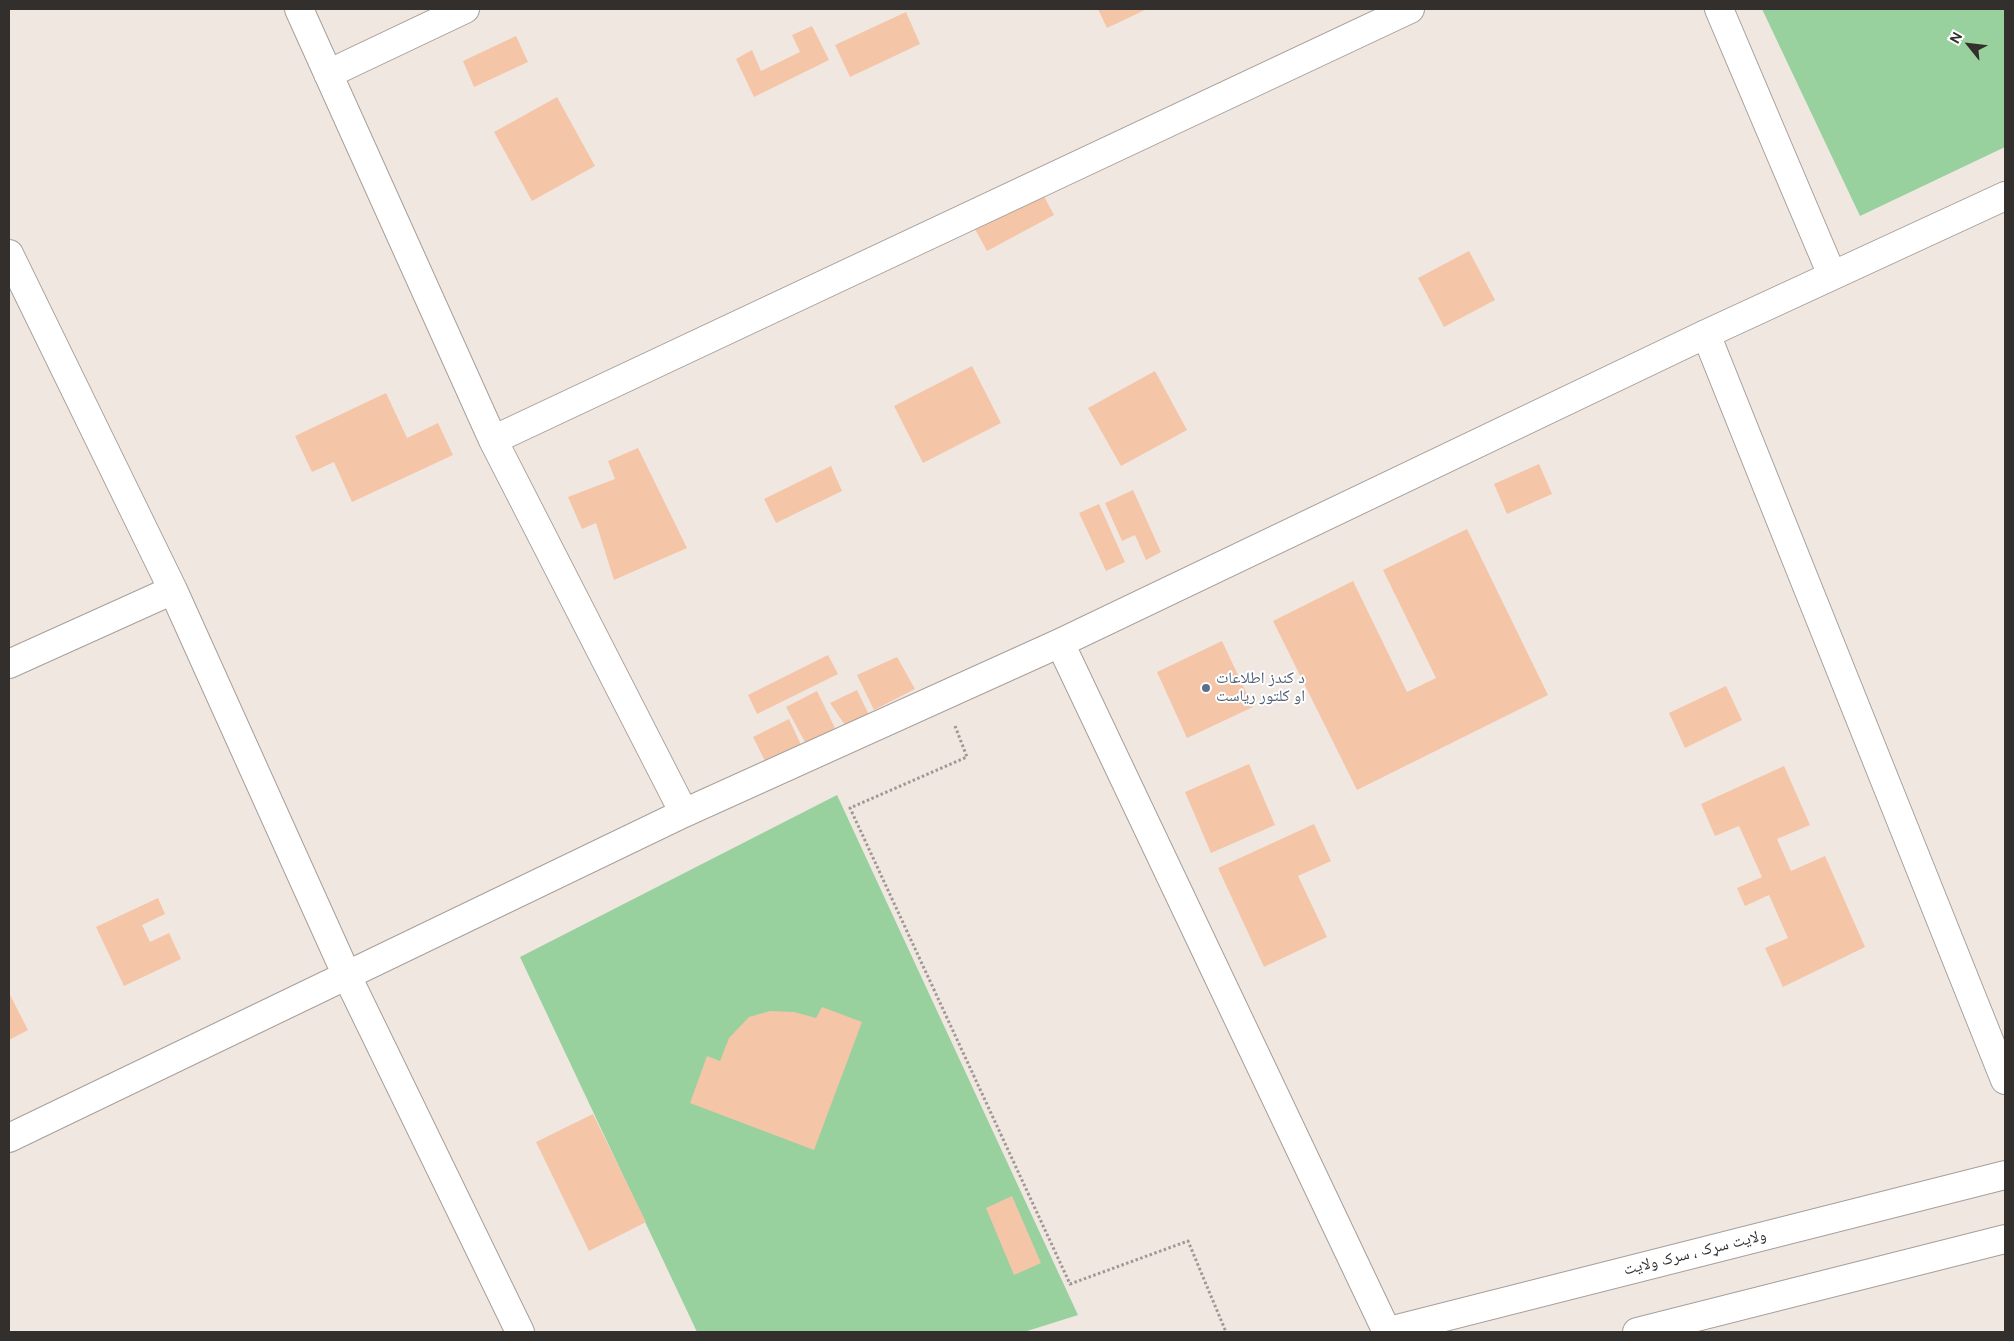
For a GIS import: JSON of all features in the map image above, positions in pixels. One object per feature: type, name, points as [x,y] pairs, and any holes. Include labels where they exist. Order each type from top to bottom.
[{"type":"street","points":[[299,9],[493,440],[684,813]]},
{"type":"street","points":[[328,74],[465,9]]},
{"type":"street","points":[[493,440],[1410,9]]},
{"type":"street","points":[[1719,9],[1832,275]]},
{"type":"street","points":[[9,1138],[684,813],[1060,643],[1706,334],[2005,196]]},
{"type":"street","points":[[9,254],[173,590],[347,976],[520,1332]]},
{"type":"street","points":[[1706,334],[2005,1080]]},
{"type":"street","points":[[9,664],[173,590]]},
{"type":"street","points":[[1060,643],[1386,1332]]},
{"type":"street","name":"ولایت سړک ، سرک ولایت","points":[[1386,1332],[2005,1175]]},
{"type":"street","points":[[1637,1332],[2005,1239]]},
{"type":"path","points":[[943,696],[968,757],[850,808],[1070,1284],[1188,1241],[1226,1332]]},
{"type":"green space","points":[[1762,9],[2005,9],[2005,147],[1860,216]]},
{"type":"green space","points":[[837,795],[1078,1315],[1024,1332],[697,1332],[520,957]]},
{"type":"building","points":[[1098,9],[1147,9],[1107,28]]},
{"type":"building","points":[[906,12],[920,44],[850,77],[835,45]]},
{"type":"building","points":[[812,26],[829,60],[754,97],[736,59],[752,50],[761,71],[800,52],[792,35]]},
{"type":"building","points":[[516,36],[528,62],[474,87],[463,61]]},
{"type":"building","points":[[557,97],[595,166],[532,201],[494,132]]},
{"type":"building","points":[[1031,172],[1054,215],[987,251],[964,209]]},
{"type":"building","points":[[1469,251],[1495,300],[1444,327],[1418,278]]},
{"type":"building","points":[[972,366],[1001,423],[923,463],[894,406]]},
{"type":"building","points":[[1155,371],[1187,430],[1121,466],[1088,408]]},
{"type":"building","points":[[386,393],[407,438],[438,423],[453,455],[352,502],[334,462],[312,472],[295,436]]},
{"type":"building","points":[[638,448],[687,548],[614,580],[596,523],[582,529],[568,497],[615,479],[608,461]]},
{"type":"building","points":[[1539,464],[1552,494],[1507,514],[1494,484]]},
{"type":"building","points":[[831,466],[842,491],[776,523],[764,499]]},
{"type":"building","points":[[1133,490],[1161,552],[1146,560],[1135,535],[1122,541],[1105,503]]},
{"type":"building","points":[[1099,504],[1125,562],[1106,571],[1079,513]]},
{"type":"building","points":[[1467,529],[1548,695],[1357,790],[1273,621],[1353,581],[1407,692],[1436,678],[1383,570]]},
{"type":"building","points":[[1222,641],[1253,707],[1187,738],[1157,672]]},
{"type":"building","points":[[828,655],[838,674],[757,714],[748,695]]},
{"type":"building","points":[[897,657],[915,689],[874,710],[857,675]]},
{"type":"building","points":[[1726,686],[1742,720],[1685,748],[1669,713]]},
{"type":"building","points":[[857,690],[870,717],[847,728],[830,703]]},
{"type":"building","points":[[817,691],[835,728],[806,744],[786,707]]},
{"type":"building","points":[[789,719],[801,745],[766,763],[753,737]]},
{"type":"building","points":[[1249,764],[1275,825],[1211,853],[1185,792]]},
{"type":"building","points":[[1784,766],[1810,825],[1777,839],[1791,871],[1825,856],[1865,947],[1783,987],[1765,948],[1788,938],[1769,895],[1745,906],[1737,888],[1762,877],[1739,826],[1715,836],[1701,804]]},
{"type":"building","points":[[1314,824],[1331,861],[1298,876],[1327,937],[1264,967],[1218,868]]},
{"type":"building","points":[[158,898],[165,914],[142,925],[150,942],[169,933],[181,959],[124,986],[96,927]]},
{"type":"building","points":[[9,993],[28,1030],[9,1040]]},
{"type":"building","points":[[822,1007],[862,1022],[814,1150],[690,1103],[707,1056],[720,1061],[729,1038],[749,1017],[770,1011],[794,1012],[816,1018]]},
{"type":"building","points":[[593,1114],[646,1222],[589,1251],[536,1142]]},
{"type":"building","points":[[1012,1196],[1041,1263],[1014,1275],[986,1208]]},
{"type":"place","name":"د کندز اطلاعات او کلتور ریاست","points":[[1206,688]]}]
